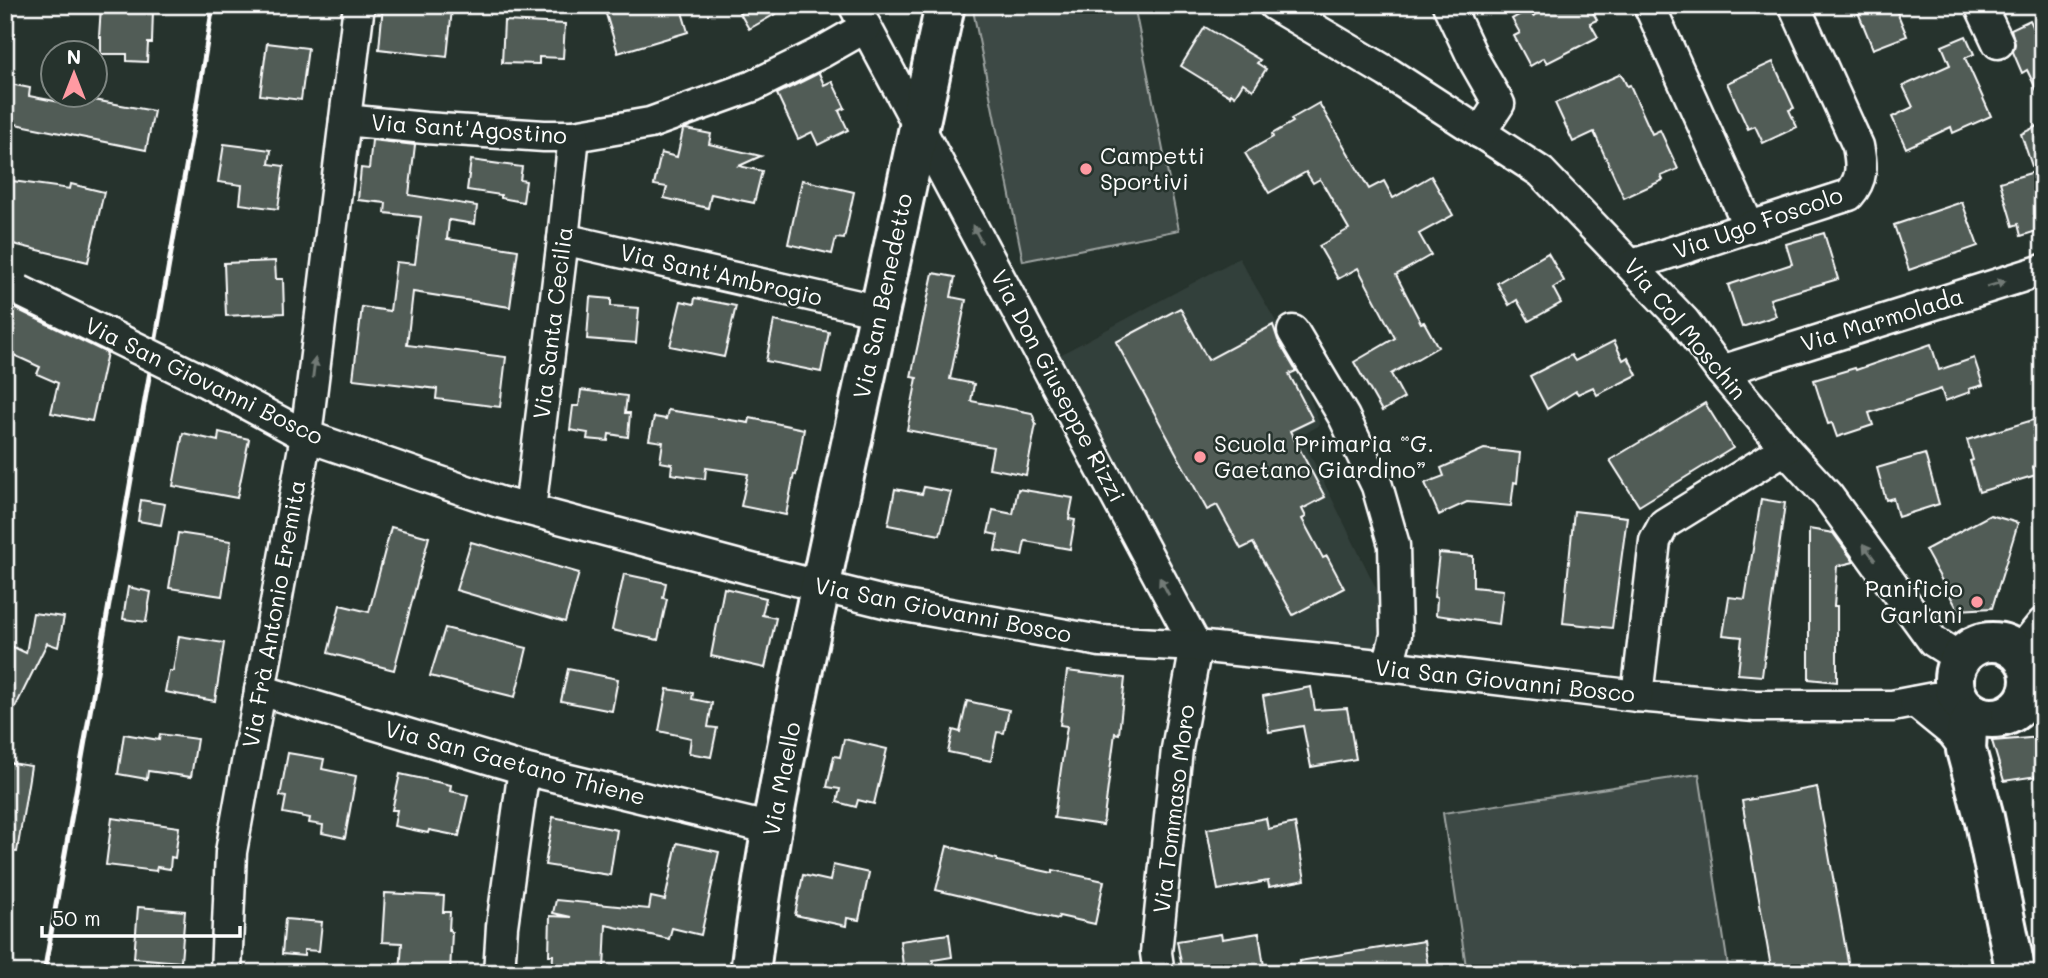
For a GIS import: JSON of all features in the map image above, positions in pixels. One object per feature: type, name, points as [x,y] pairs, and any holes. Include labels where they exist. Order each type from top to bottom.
[{"type":"street","name":"Via Frà Antonio Eremita","points":[[226,973],[231,852],[306,436],[359,5]]},
{"type":"street","name":"Via San Benedetto","points":[[821,587],[946,5]]},
{"type":"street","name":"Via Col Moschin","points":[[1274,5],[1387,72],[1541,172],[1632,265],[1684,321],[1785,449],[1828,496],[1933,641],[1952,701]]},
{"type":"street","points":[[1448,5],[1475,62],[1499,104],[1480,133]]},
{"type":"street","points":[[1649,5],[1749,227]]},
{"type":"street","name":"Via Ugo Foscolo","points":[[1632,265],[1849,195],[1857,186],[1860,172],[1858,146],[1794,5]]},
{"type":"street","points":[[1984,7],[1998,43]]},
{"type":"street","name":"Via Sant'Agostino","points":[[345,120],[544,136],[574,136],[650,123],[753,86],[822,52],[860,16]]},
{"type":"street","name":"Via Don Giuseppe Rizzi","points":[[860,16],[1196,646]]},
{"type":"street","name":"Via Santa Cecilia","points":[[530,510],[574,136]]},
{"type":"street","name":"Via Sant'Ambrogio","points":[[563,239],[880,311]]},
{"type":"street","name":"Via Marmolada","points":[[1721,371],[2043,270]]},
{"type":"street","name":"Via San Giovanni Bosco","points":[[13,287],[208,383],[306,436],[499,502],[888,603],[1100,641],[1196,646],[1637,696],[1755,706],[1892,706],[1952,701],[1986,718],[2009,715],[2034,701],[2026,662],[2019,652],[2008,644],[1995,641],[1969,648],[1952,701]]},
{"type":"street","points":[[1293,331],[1344,416],[1377,486],[1391,534],[1394,545],[1396,635],[1388,666]]},
{"type":"street","points":[[1637,696],[1655,541],[1664,524],[1785,449]]},
{"type":"street","name":"Via Maello","points":[[750,973],[772,828],[821,587]]},
{"type":"street","points":[[2019,652],[2043,623]]},
{"type":"street","name":"Via Tommaso Moro","points":[[1159,973],[1156,953],[1177,749],[1196,646]]},
{"type":"street","name":"Via San Gaetano Thiene","points":[[260,690],[524,769],[772,828]]},
{"type":"street","points":[[1952,701],[1984,817],[2016,973]]},
{"type":"street","points":[[499,973],[502,926],[524,769]]},
{"type":"shaded area","name":"Campetti Sportivi","points":[[972,5],[1134,5],[1179,230],[1023,261]]},
{"type":"shaded area","points":[[1239,258],[1292,349],[1320,425],[1301,436],[1382,600],[1374,655],[1207,635],[1056,357]]},
{"type":"shaded area","points":[[1699,774],[1729,973],[1467,973],[1443,813]]},
{"type":"building","points":[[383,5],[452,9],[447,57],[379,49]]},
{"type":"building","points":[[626,5],[680,5],[688,32],[618,53],[605,11]]},
{"type":"building","points":[[735,5],[791,5],[749,29]]},
{"type":"building","points":[[1553,5],[1589,5],[1597,20],[1590,23],[1598,37],[1547,63],[1544,58],[1530,66],[1514,36],[1520,33],[1512,19],[1530,9],[1533,16]]},
{"type":"building","points":[[1855,5],[1894,5],[1907,36],[1873,49]]},
{"type":"building","points":[[101,6],[153,9],[152,43],[148,43],[147,62],[127,61],[127,54],[108,54],[108,38],[99,37]]},
{"type":"building","points":[[2030,20],[2043,47],[2043,103],[2027,70],[2022,73],[2013,52],[2015,44],[2011,29]]},
{"type":"building","points":[[504,21],[565,24],[563,58],[539,57],[539,64],[502,63]]},
{"type":"building","points":[[1205,27],[1260,60],[1257,63],[1266,69],[1253,90],[1243,83],[1235,96],[1231,93],[1230,96],[1181,66]]},
{"type":"building","points":[[1966,36],[1974,54],[1965,58],[1991,116],[1953,133],[1951,127],[1906,148],[1892,117],[1913,107],[1903,86],[1950,65],[1942,46]]},
{"type":"building","points":[[267,43],[308,48],[301,100],[260,95]]},
{"type":"building","points":[[1773,62],[1794,108],[1789,110],[1797,127],[1763,143],[1755,126],[1748,129],[1727,83]]},
{"type":"building","points":[[819,73],[824,85],[832,81],[845,108],[839,111],[848,130],[818,145],[812,132],[798,139],[777,94]]},
{"type":"building","points":[[1621,74],[1627,86],[1630,85],[1652,134],[1660,130],[1678,169],[1661,176],[1663,180],[1624,198],[1594,132],[1573,142],[1555,103]]},
{"type":"building","points":[[5,83],[30,88],[29,96],[38,98],[38,108],[108,108],[108,103],[154,111],[146,150],[5,122]]},
{"type":"building","points":[[1319,103],[1369,189],[1384,181],[1393,198],[1431,176],[1453,215],[1419,234],[1431,255],[1396,275],[1421,323],[1424,322],[1438,347],[1391,374],[1404,398],[1382,411],[1354,362],[1395,338],[1358,268],[1338,279],[1319,246],[1349,229],[1320,179],[1313,183],[1306,172],[1269,193],[1245,153],[1273,137],[1272,134],[1293,122],[1291,119]]},
{"type":"building","points":[[2043,123],[2043,229],[2021,236],[2018,224],[2013,226],[2000,182],[2034,172],[2021,134]]},
{"type":"building","points":[[683,130],[711,134],[709,144],[761,156],[739,166],[762,171],[754,203],[711,194],[708,208],[664,198],[667,187],[654,185],[661,153],[677,157]]},
{"type":"building","points":[[372,140],[415,145],[409,195],[477,206],[475,224],[449,220],[447,239],[518,250],[510,307],[413,292],[407,345],[506,357],[500,407],[436,399],[437,389],[353,379],[362,307],[390,311],[396,262],[415,264],[421,217],[385,213],[386,203],[358,200],[361,168],[369,169]]},
{"type":"building","points":[[224,144],[271,150],[269,164],[284,166],[278,209],[240,204],[242,185],[218,182]]},
{"type":"building","points":[[471,160],[522,167],[520,180],[526,181],[523,202],[501,198],[501,195],[467,190]]},
{"type":"building","points":[[5,180],[70,189],[71,184],[104,192],[88,262],[9,243],[10,234],[5,233]]},
{"type":"building","points":[[802,180],[854,192],[844,239],[836,238],[832,254],[788,244]]},
{"type":"building","points":[[1962,202],[1978,246],[1909,270],[1894,225]]},
{"type":"building","points":[[1824,233],[1838,279],[1770,299],[1776,316],[1742,327],[1728,285],[1792,264],[1786,244]]},
{"type":"building","points":[[1548,253],[1564,281],[1553,288],[1561,303],[1529,321],[1517,300],[1509,305],[1497,283]]},
{"type":"building","points":[[275,261],[276,279],[283,279],[284,313],[226,316],[224,263]]},
{"type":"building","points":[[933,273],[955,277],[951,297],[966,300],[950,379],[974,384],[971,401],[1032,413],[1036,424],[1026,475],[989,468],[993,447],[907,430],[917,378],[911,377]]},
{"type":"building","points":[[590,297],[611,299],[611,306],[639,308],[636,343],[587,339]]},
{"type":"building","points":[[695,298],[736,306],[724,357],[670,346],[681,301],[694,304]]},
{"type":"building","points":[[5,300],[12,307],[107,353],[92,421],[51,413],[58,383],[37,374],[40,367],[5,351]]},
{"type":"building","name":"Scuola Primaria “G. Gaetano Giardino”","points":[[1180,308],[1208,360],[1273,325],[1278,340],[1296,371],[1289,374],[1313,420],[1290,431],[1325,497],[1302,509],[1306,517],[1302,519],[1323,558],[1327,556],[1344,588],[1293,615],[1253,543],[1241,549],[1217,505],[1207,510],[1116,342]]},
{"type":"building","points":[[774,321],[829,332],[821,372],[766,361]]},
{"type":"building","points":[[1614,341],[1623,360],[1628,357],[1637,375],[1597,395],[1593,387],[1578,394],[1576,391],[1547,409],[1530,376],[1571,355],[1575,361]]},
{"type":"building","points":[[1931,344],[1939,370],[1974,358],[1983,385],[1945,401],[1941,389],[1869,413],[1873,425],[1837,437],[1832,423],[1828,424],[1814,380],[1855,368],[1856,370]]},
{"type":"building","points":[[581,390],[627,396],[625,413],[630,413],[628,437],[609,434],[608,441],[587,439],[588,433],[570,430],[573,406],[579,406]]},
{"type":"building","points":[[1705,403],[1733,448],[1639,506],[1610,460]]},
{"type":"building","points":[[668,410],[749,423],[750,418],[804,429],[786,515],[741,506],[748,474],[706,468],[705,479],[671,474],[672,464],[660,462],[663,442],[649,440],[654,417],[666,419]]},
{"type":"building","points":[[2043,417],[2043,446],[2033,467],[2036,475],[1979,492],[1967,440]]},
{"type":"building","points":[[219,432],[249,439],[237,498],[173,486],[183,433],[218,441]]},
{"type":"building","points":[[1484,449],[1520,453],[1511,506],[1467,502],[1439,515],[1425,483],[1444,476],[1441,468]]},
{"type":"building","points":[[1925,454],[1939,504],[1898,517],[1893,498],[1886,500],[1877,468]]},
{"type":"building","points":[[924,487],[951,492],[940,535],[888,525],[895,489],[922,494]]},
{"type":"building","points":[[1018,489],[1073,498],[1069,519],[1075,520],[1070,549],[1025,541],[1022,556],[995,551],[998,535],[988,533],[993,510],[1013,514]]},
{"type":"building","points":[[1761,499],[1785,503],[1762,676],[1738,674],[1742,637],[1723,635],[1729,597],[1745,599]]},
{"type":"building","points":[[141,500],[165,504],[161,525],[138,521]]},
{"type":"building","points":[[1574,511],[1627,517],[1612,628],[1563,623]]},
{"type":"building","points":[[1990,515],[2018,523],[1992,608],[1958,610],[1925,550]]},
{"type":"building","points":[[391,527],[429,537],[394,670],[328,653],[340,605],[369,612]]},
{"type":"building","points":[[1809,529],[1833,533],[1854,562],[1837,566],[1834,606],[1837,606],[1837,682],[1809,679]]},
{"type":"building","points":[[178,533],[231,541],[222,596],[169,588]]},
{"type":"building","points":[[471,542],[579,573],[565,622],[456,590]]},
{"type":"building","points":[[1439,553],[1473,556],[1473,587],[1503,590],[1499,624],[1436,615],[1437,598],[1434,597]]},
{"type":"building","points":[[624,574],[666,583],[663,598],[667,599],[658,640],[612,630]]},
{"type":"building","points":[[128,587],[151,592],[146,622],[123,619]]},
{"type":"building","points":[[724,588],[766,598],[762,615],[776,618],[765,668],[711,656]]},
{"type":"building","points":[[33,613],[64,617],[58,647],[47,643],[5,728],[5,643],[26,653]]},
{"type":"building","points":[[445,628],[527,648],[515,697],[430,676]]},
{"type":"building","points":[[179,636],[224,643],[215,701],[165,692],[169,671],[173,671]]},
{"type":"building","points":[[568,669],[618,679],[612,711],[561,701]]},
{"type":"building","points":[[1067,671],[1125,678],[1119,734],[1115,733],[1103,825],[1054,818],[1067,726],[1060,725]]},
{"type":"building","points":[[1311,687],[1315,710],[1347,708],[1356,759],[1311,767],[1303,726],[1269,732],[1263,696]]},
{"type":"building","points":[[667,689],[693,693],[692,699],[712,703],[708,727],[717,728],[711,757],[689,753],[691,738],[659,731]]},
{"type":"building","points":[[967,701],[1009,710],[1004,733],[997,732],[991,761],[948,752],[953,730],[960,732]]},
{"type":"building","points":[[124,734],[159,740],[160,734],[197,739],[191,777],[148,771],[147,779],[118,774]]},
{"type":"building","points":[[2043,737],[2043,775],[2004,781],[1992,741]]},
{"type":"building","points":[[844,739],[887,749],[874,804],[858,800],[856,807],[837,802],[840,789],[827,787],[834,756],[840,757]]},
{"type":"building","points":[[288,753],[324,759],[322,769],[356,776],[345,838],[322,833],[323,825],[309,823],[310,818],[283,813],[286,797],[280,796]]},
{"type":"building","points":[[5,762],[31,766],[17,852],[5,851]]},
{"type":"building","points":[[400,774],[451,785],[450,791],[468,795],[459,836],[394,826],[397,810],[392,810]]},
{"type":"building","points":[[1817,787],[1850,973],[1772,973],[1742,801]]},
{"type":"building","points":[[553,817],[617,830],[610,875],[545,865]]},
{"type":"building","points":[[112,818],[179,827],[175,858],[171,857],[170,869],[157,867],[156,871],[106,865]]},
{"type":"building","points":[[1266,818],[1268,829],[1295,823],[1305,880],[1269,887],[1268,881],[1218,890],[1207,829]]},
{"type":"building","points":[[677,843],[719,852],[701,935],[672,928],[669,939],[606,925],[604,970],[552,973],[553,955],[549,955],[550,916],[571,917],[553,913],[556,900],[649,909],[651,897],[665,900]]},
{"type":"building","points":[[947,846],[997,861],[1104,881],[1095,924],[1059,916],[1058,919],[936,890]]},
{"type":"building","points":[[833,865],[869,873],[859,920],[847,918],[846,926],[795,915],[803,875],[830,881]]},
{"type":"building","points":[[385,893],[444,896],[443,912],[450,912],[449,930],[452,932],[450,973],[400,973],[402,943],[382,942]]},
{"type":"building","points":[[138,907],[185,911],[181,962],[134,958]]},
{"type":"building","points":[[285,919],[322,922],[319,951],[304,950],[304,956],[282,954]]},
{"type":"building","points":[[1259,933],[1265,973],[1183,973],[1177,941],[1221,934],[1222,939]]},
{"type":"building","points":[[949,934],[952,957],[933,960],[935,973],[904,973],[900,941]]},
{"type":"building","points":[[1424,941],[1429,973],[1300,973],[1299,961]]},
{"type":"railway","points":[[44,973],[213,5]]},
{"type":"place","name":"Campetti Sportivi","points":[[1086,169]]},
{"type":"place","name":"Scuola Primaria “G. Gaetano Giardino”","points":[[1200,457]]},
{"type":"place","name":"Panificio Garlani","points":[[1977,602]]}]
